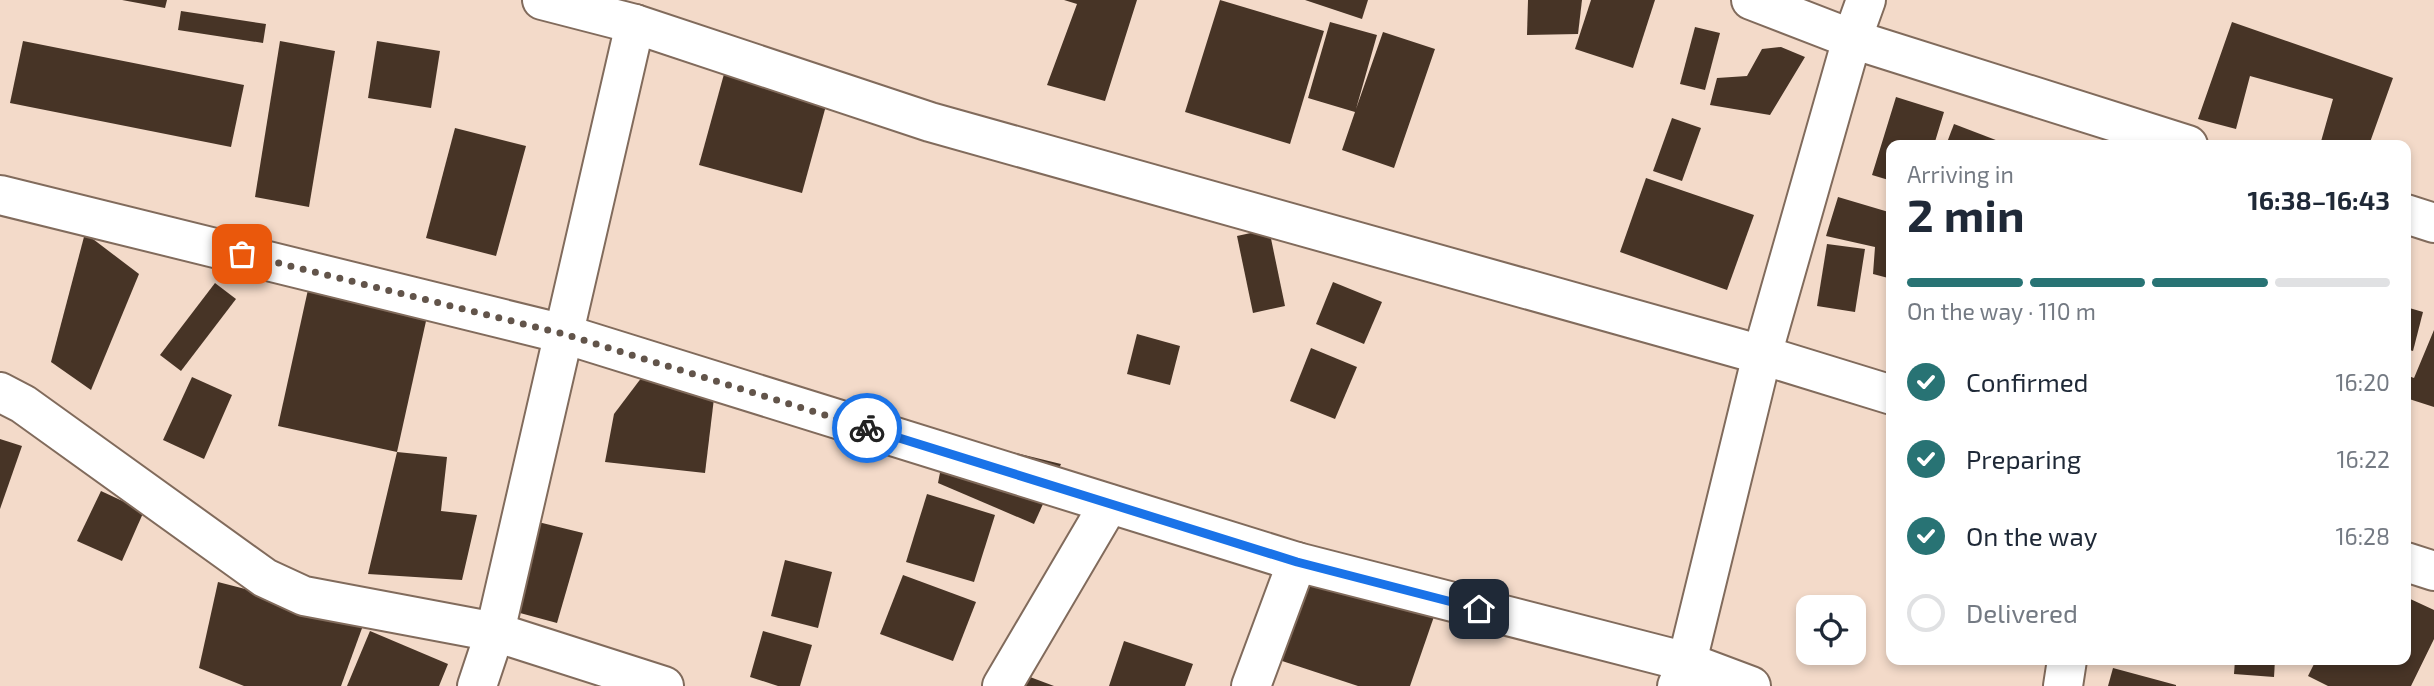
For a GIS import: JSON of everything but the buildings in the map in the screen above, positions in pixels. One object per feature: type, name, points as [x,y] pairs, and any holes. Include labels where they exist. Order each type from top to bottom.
[{"type":"street","points":[[542,0],[635,24],[930,122],[1762,355],[1886,394]]},
{"type":"street","points":[[1751,0],[1852,40],[2172,140]]},
{"type":"street","points":[[1682,674],[1762,355],[1852,40],[1866,0]]},
{"type":"street","points":[[477,686],[495,632],[635,24]]},
{"type":"street","points":[[0,195],[564,334],[1297,562],[1682,674],[1751,686]]},
{"type":"street","points":[[2411,216],[2434,223]]},
{"type":"street","points":[[0,392],[23,404],[265,578],[304,596],[495,632],[664,686]]},
{"type":"street","points":[[1002,686],[1110,504]]},
{"type":"street","points":[[1251,686],[1297,562]]},
{"type":"street","points":[[2411,564],[2434,571]]},
{"type":"street","points":[[2063,686],[2066,665]]},
{"type":"way so far","points":[[242,254],[564,334],[867,428]]},
{"type":"route","points":[[867,428],[1297,562],[1479,609]]}]
